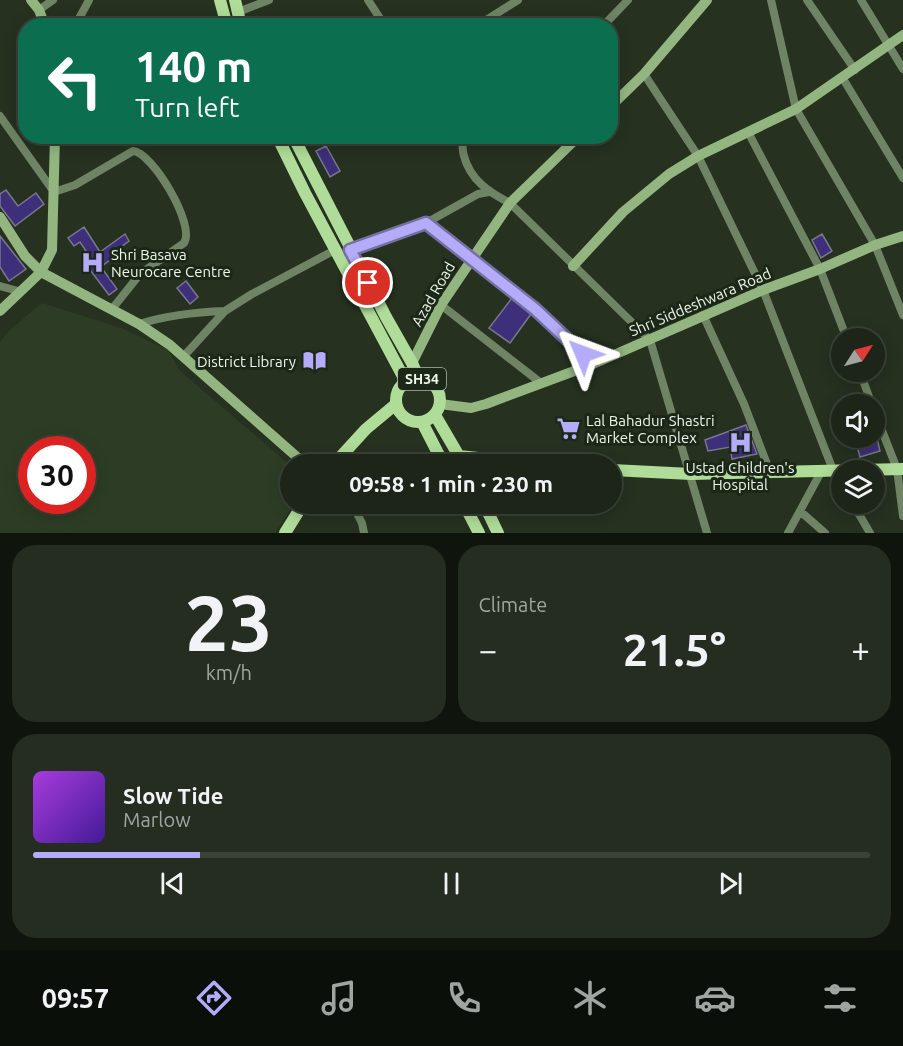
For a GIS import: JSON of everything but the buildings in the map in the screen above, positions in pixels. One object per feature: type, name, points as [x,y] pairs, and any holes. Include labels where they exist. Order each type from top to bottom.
[{"type":"main road","points":[[220,0],[225,18]]},
{"type":"main road","points":[[281,144],[335,250],[412,380]]},
{"type":"main road","points":[[297,144],[350,250],[412,363],[412,380]]},
{"type":"main road","name":"SH34","points":[[422,422],[405,419],[396,404],[396,395],[400,388],[412,380],[425,380],[435,386],[440,398],[437,409],[458,454]]},
{"type":"main road","points":[[343,454],[366,429],[396,404]]},
{"type":"main road","points":[[437,409],[422,422],[438,454]]},
{"type":"main road","points":[[622,471],[690,474],[900,469]]},
{"type":"main road","points":[[285,533],[297,514]]},
{"type":"main road","points":[[470,514],[480,533]]},
{"type":"main road","points":[[489,514],[498,533]]},
{"type":"street","points":[[31,0],[42,18]]},
{"type":"street","points":[[39,10],[53,0]]},
{"type":"street","points":[[79,18],[89,0]]},
{"type":"street","points":[[236,6],[268,0]]},
{"type":"street","points":[[368,0],[379,18]]},
{"type":"street","points":[[490,18],[518,0]]},
{"type":"street","points":[[611,18],[628,0]]},
{"type":"street","points":[[618,99],[644,74],[707,0]]},
{"type":"street","points":[[771,0],[796,109],[875,244],[903,315]]},
{"type":"street","points":[[807,0],[855,70]]},
{"type":"street","points":[[861,0],[903,69]]},
{"type":"street","points":[[573,266],[623,212],[669,174],[698,156],[796,109],[903,35]]},
{"type":"street","points":[[644,74],[698,156],[763,290],[827,471],[831,475]]},
{"type":"street","points":[[842,77],[903,178]]},
{"type":"street","points":[[0,116],[18,141]]},
{"type":"street","points":[[748,132],[820,269],[843,328]]},
{"type":"street","points":[[20,144],[54,192]]},
{"type":"street","points":[[0,312],[18,291],[41,272],[52,250],[55,144]]},
{"type":"street","points":[[462,144],[463,156],[473,175],[489,192],[510,203],[650,340],[707,533]]},
{"type":"street","name":"Azad Road","points":[[412,363],[441,305],[510,203],[571,144]]},
{"type":"street","points":[[54,192],[75,185],[133,151],[146,157],[182,213],[187,239],[140,274],[112,309]]},
{"type":"street","points":[[350,250],[426,223],[478,194],[489,192]]},
{"type":"street","points":[[0,217],[26,256],[41,272],[139,324],[170,345],[293,454]]},
{"type":"street","points":[[426,223],[535,309],[592,364]]},
{"type":"street","name":"Shri Siddeshwara Road","points":[[437,409],[471,408],[486,404],[592,364],[875,244],[903,236]]},
{"type":"street","points":[[183,357],[225,311],[335,250]]},
{"type":"street","points":[[0,286],[18,291]]},
{"type":"street","points":[[441,305],[541,383]]},
{"type":"street","points":[[139,324],[164,316],[225,311]]},
{"type":"street","points":[[703,315],[744,404],[770,471]]},
{"type":"street","points":[[885,435],[900,469],[903,516]]},
{"type":"street","points":[[788,533],[827,471]]},
{"type":"street","points":[[800,511],[825,533]]},
{"type":"street","points":[[357,514],[364,533]]},
{"type":"street","points":[[859,514],[870,533]]},
{"type":"shaded area","points":[[42,303],[121,328],[168,350],[179,370],[280,457],[280,514],[287,514],[275,533],[0,533],[0,342],[11,329]]},
{"type":"place","name":"Shri Basava Neurocare Centre","points":[[93,263]]},
{"type":"place","name":"District Library","points":[[314,361]]},
{"type":"place","name":"Lal Bahadur Shastri Market Complex","points":[[568,429]]},
{"type":"place","name":"Ustad Children's Hospital","points":[[740,443]]},
{"type":"route","points":[[368,283],[350,250],[426,223],[535,309],[583,354]]}]
